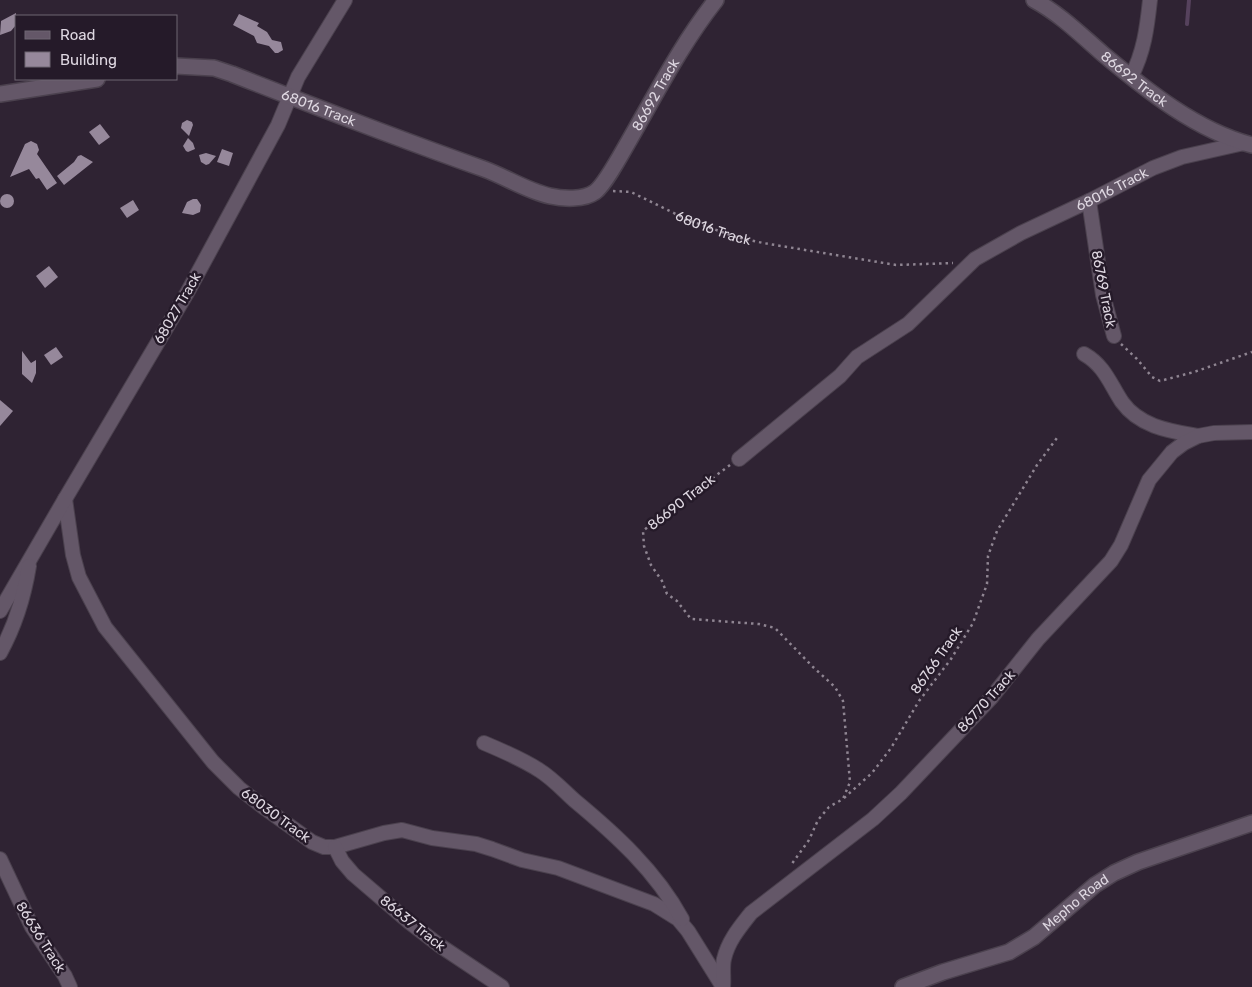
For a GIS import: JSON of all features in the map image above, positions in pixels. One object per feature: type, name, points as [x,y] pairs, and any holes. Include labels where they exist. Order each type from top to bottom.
[{"type":"street","name":"68027 Track","points":[[0,611],[64,499],[187,293],[278,125],[302,69],[345,0]]},
{"type":"street","name":"86692 Track","points":[[596,192],[616,163],[668,70],[704,14],[716,0]]},
{"type":"street","name":"86692 Track","points":[[1034,0],[1074,28],[1131,77],[1180,111],[1219,133],[1248,144]]},
{"type":"street","points":[[1131,77],[1139,62],[1144,45],[1150,0]]},
{"type":"street","name":"68016 Track","points":[[178,66],[214,68],[232,74],[552,197],[580,197],[596,192]]},
{"type":"street","points":[[0,94],[91,80]]},
{"type":"street","name":"68016 Track","points":[[974,259],[1021,233],[1167,162],[1182,157],[1248,144]]},
{"type":"street","name":"86769 Track","points":[[1089,201],[1103,295],[1114,336]]},
{"type":"street","points":[[739,459],[774,428],[840,376],[857,357],[908,324],[974,259]]},
{"type":"street","points":[[1084,354],[1092,358],[1106,374],[1131,413],[1156,427],[1198,436]]},
{"type":"street","name":"86770 Track","points":[[723,987],[724,959],[738,929],[751,914],[873,819],[900,794],[991,698],[1038,639],[1111,561],[1121,545],[1149,480],[1161,464],[1178,448],[1198,436],[1214,433],[1252,432]]},
{"type":"street","name":"68030 Track","points":[[64,499],[73,555],[80,577],[105,627],[213,762],[239,788],[312,842],[324,847],[335,847],[384,833],[402,830],[432,838],[476,844],[522,860],[558,868],[654,904],[678,919],[688,931],[723,987]]},
{"type":"street","points":[[0,653],[19,614],[30,558]]},
{"type":"street","points":[[484,743],[513,755],[540,771],[623,842],[664,889],[688,931]]},
{"type":"street","name":"Mepho Road","points":[[903,987],[943,972],[1009,952],[1034,937],[1095,885],[1114,873],[1138,862],[1252,823]]},
{"type":"street","name":"86637 Track","points":[[335,847],[342,861],[353,874],[409,922],[439,945],[502,987]]},
{"type":"street","name":"86636 Track","points":[[0,859],[32,927],[66,976],[70,987]]},
{"type":"path","name":"68016 Track","points":[[596,192],[631,192],[688,220],[736,237],[763,244],[896,265],[947,264],[974,259]]},
{"type":"path","name":"86769 Track","points":[[1114,336],[1152,377],[1160,381],[1194,372],[1252,352]]},
{"type":"path","name":"86766 Track","points":[[843,799],[872,773],[891,748],[919,701],[951,659],[973,623],[987,584],[988,556],[996,531],[1037,465],[1057,438]]},
{"type":"path","name":"86690 Track","points":[[739,459],[650,525],[643,532],[644,546],[651,565],[662,581],[667,594],[677,601],[692,619],[759,624],[775,628],[813,668],[835,687],[843,700],[850,782],[843,799]]},
{"type":"path","points":[[788,870],[808,840],[818,820],[829,807],[843,799]]},
{"type":"building","points":[[16,13],[15,26],[11,31],[0,35],[1,21]]},
{"type":"building","points":[[239,14],[259,23],[257,26],[267,32],[272,40],[281,42],[283,50],[275,53],[269,46],[257,43],[254,36],[233,25]]},
{"type":"building","points":[[187,120],[192,122],[193,125],[189,136],[181,128],[182,123]]},
{"type":"building","points":[[100,124],[110,137],[99,145],[89,132]]},
{"type":"building","points":[[188,138],[193,143],[195,149],[188,152],[183,146]]},
{"type":"building","points":[[31,141],[37,144],[39,150],[37,154],[57,183],[47,190],[39,178],[36,179],[29,169],[10,177],[25,144]]},
{"type":"building","points":[[222,149],[233,153],[229,166],[217,162]]},
{"type":"building","points":[[206,153],[216,156],[206,165],[201,162],[199,155]]},
{"type":"building","points":[[81,155],[93,162],[64,185],[57,176]]},
{"type":"building","points":[[7,194],[12,196],[14,201],[12,206],[7,208],[2,206],[0,201],[2,196]]},
{"type":"building","points":[[197,199],[201,205],[200,212],[193,215],[182,213],[187,202]]},
{"type":"building","points":[[133,200],[139,210],[127,218],[120,208]]},
{"type":"building","points":[[49,266],[58,277],[45,288],[36,276]]},
{"type":"building","points":[[56,347],[63,357],[51,365],[44,355]]},
{"type":"building","points":[[22,351],[31,363],[36,360],[36,373],[32,383],[22,374]]},
{"type":"building","points":[[0,400],[13,411],[0,426]]},
{"type":"waterway","points":[[1187,24],[1189,0]]}]
